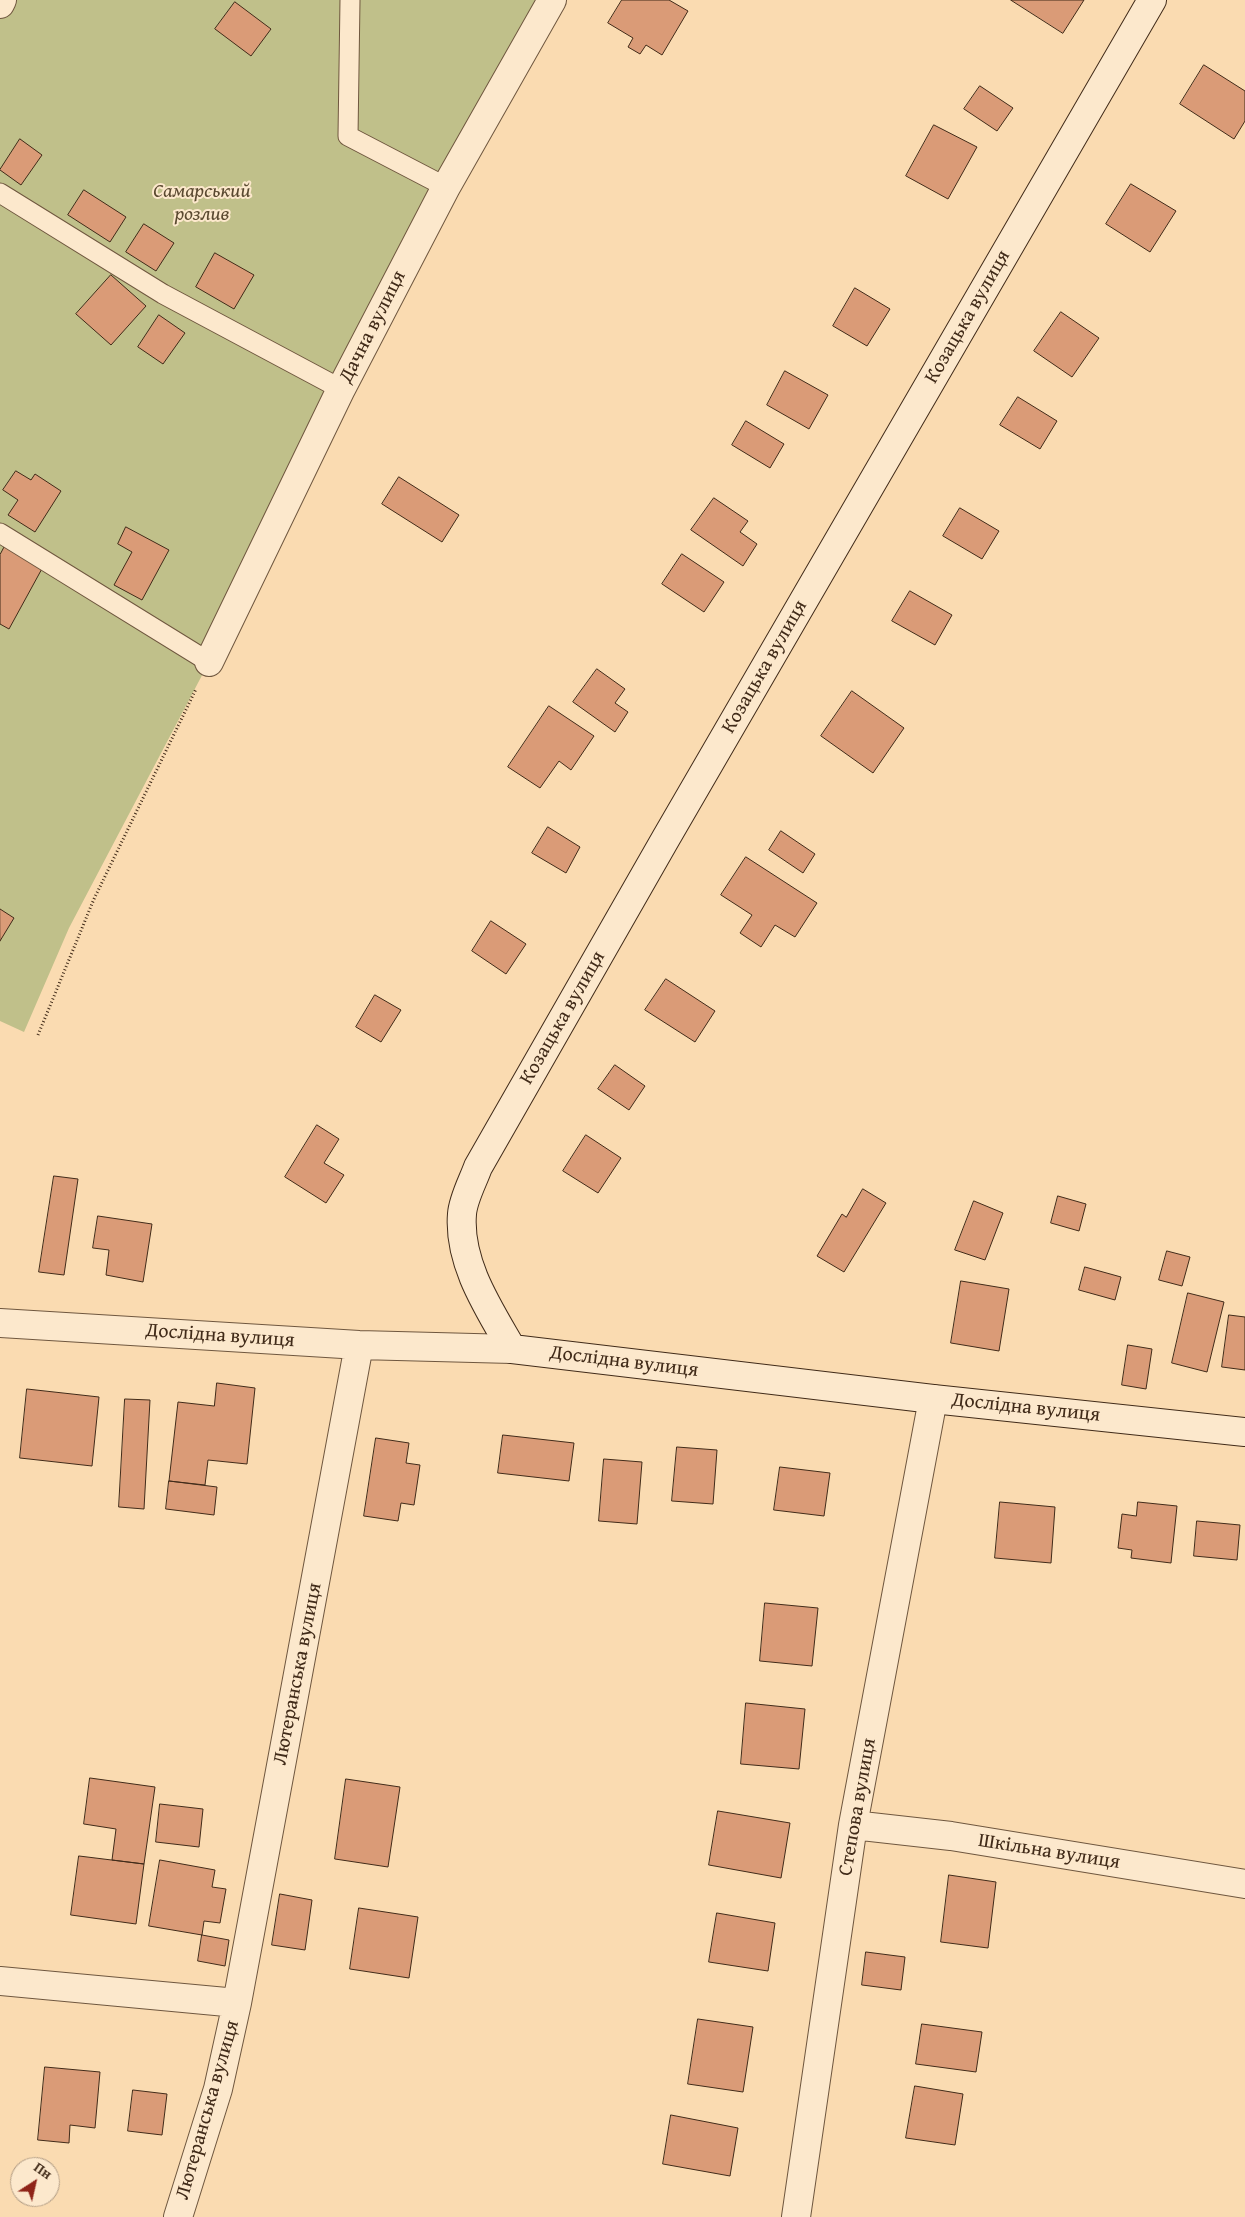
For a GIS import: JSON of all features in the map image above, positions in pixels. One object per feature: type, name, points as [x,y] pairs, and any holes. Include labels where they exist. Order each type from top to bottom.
[{"type":"street","points":[[0,4],[2,0]]},
{"type":"street","name":"Дачна вулиця","points":[[209,662],[341,389],[446,187],[552,0]]},
{"type":"street","name":"Козацька вулиця","points":[[512,1349],[483,1298],[465,1253],[462,1213],[478,1167],[661,847],[1152,0]]},
{"type":"street","name":"Дослідна вулиця","points":[[0,1323],[359,1345],[512,1349],[933,1399],[1245,1432]]},
{"type":"street","name":"Лютеранська вулиця","points":[[178,2217],[218,2088],[237,2003],[359,1345]]},
{"type":"street","name":"Степова вулиця","points":[[796,2217],[853,1825],[933,1399]]},
{"type":"street","name":"Шкільна вулиця","points":[[853,1825],[951,1836],[1245,1884]]},
{"type":"street","name":"Лютеранська вулиця","points":[[0,1981],[237,2003]]},
{"type":"lane","points":[[350,0],[348,136],[446,187]]},
{"type":"lane","points":[[0,193],[163,294],[341,389]]},
{"type":"lane","points":[[0,533],[209,662]]},
{"type":"path","points":[[38,1035],[94,899],[209,662]]},
{"type":"green space","name":"Самарський розлив","points":[[0,0],[539,0],[209,662],[69,928],[24,1032],[0,1021]]},
{"type":"building","points":[[622,0],[669,0],[688,11],[662,55],[646,45],[640,54],[628,47],[633,38],[608,23]]},
{"type":"building","points":[[1011,0],[1084,0],[1063,33]]},
{"type":"building","points":[[235,2],[271,29],[251,56],[215,29]]},
{"type":"building","points":[[1204,65],[1245,91],[1245,121],[1234,139],[1180,104]]},
{"type":"building","points":[[980,86],[1013,108],[997,131],[964,109]]},
{"type":"building","points":[[934,125],[977,147],[948,199],[906,176]]},
{"type":"building","points":[[20,139],[42,155],[21,185],[0,170]]},
{"type":"building","points":[[1131,184],[1176,211],[1150,252],[1106,224]]},
{"type":"building","points":[[84,190],[126,217],[110,242],[68,215]]},
{"type":"building","points":[[144,224],[174,243],[156,271],[126,252]]},
{"type":"building","points":[[215,253],[254,275],[234,309],[196,287]]},
{"type":"building","points":[[111,275],[146,306],[111,345],[76,314]]},
{"type":"building","points":[[855,288],[890,309],[867,346],[833,326]]},
{"type":"building","points":[[1061,312],[1099,338],[1072,377],[1034,351]]},
{"type":"building","points":[[159,315],[185,333],[163,364],[138,347]]},
{"type":"building","points":[[785,371],[828,395],[809,429],[767,405]]},
{"type":"building","points":[[1018,397],[1057,421],[1040,449],[1000,425]]},
{"type":"building","points":[[746,421],[784,444],[770,468],[732,445]]},
{"type":"building","points":[[16,471],[31,480],[35,474],[61,491],[35,532],[8,515],[18,500],[3,490]]},
{"type":"building","points":[[399,477],[459,515],[442,542],[382,504]]},
{"type":"building","points":[[714,498],[748,521],[740,532],[757,544],[743,566],[691,530]]},
{"type":"building","points":[[960,508],[999,531],[982,559],[943,536]]},
{"type":"building","points":[[126,527],[169,550],[142,600],[114,585],[132,552],[118,544]]},
{"type":"building","points":[[6,544],[44,565],[9,629],[0,624],[0,555]]},
{"type":"building","points":[[682,554],[724,582],[704,612],[662,584]]},
{"type":"building","points":[[910,591],[952,615],[935,645],[892,621]]},
{"type":"building","points":[[597,669],[625,689],[615,703],[628,712],[615,732],[573,702]]},
{"type":"building","points":[[852,691],[904,728],[873,773],[821,736]]},
{"type":"building","points":[[549,706],[594,736],[571,770],[559,761],[540,788],[508,767]]},
{"type":"building","points":[[548,827],[580,847],[566,873],[532,853]]},
{"type":"building","points":[[781,831],[815,854],[803,873],[769,850]]},
{"type":"building","points":[[746,857],[817,903],[795,937],[775,925],[761,947],[740,933],[752,915],[721,895]]},
{"type":"building","points":[[0,909],[14,918],[0,941]]},
{"type":"building","points":[[491,921],[526,944],[506,974],[472,951]]},
{"type":"building","points":[[666,979],[715,1011],[695,1042],[645,1010]]},
{"type":"building","points":[[375,995],[401,1010],[381,1042],[356,1027]]},
{"type":"building","points":[[615,1065],[645,1086],[629,1110],[598,1089]]},
{"type":"building","points":[[317,1125],[339,1139],[324,1163],[344,1175],[326,1203],[285,1177]]},
{"type":"building","points":[[586,1135],[621,1158],[598,1193],[563,1171]]},
{"type":"building","points":[[54,1176],[78,1179],[64,1275],[39,1272]]},
{"type":"building","points":[[863,1189],[886,1203],[844,1272],[817,1256],[842,1214],[846,1217]]},
{"type":"building","points":[[1058,1196],[1086,1204],[1079,1231],[1051,1223]]},
{"type":"building","points":[[974,1201],[1003,1213],[985,1260],[955,1250]]},
{"type":"building","points":[[98,1216],[152,1224],[143,1282],[106,1275],[109,1250],[93,1248]]},
{"type":"building","points":[[1167,1251],[1190,1257],[1182,1286],[1159,1280]]},
{"type":"building","points":[[1085,1267],[1121,1277],[1115,1300],[1079,1290]]},
{"type":"building","points":[[961,1281],[1009,1289],[999,1351],[951,1343]]},
{"type":"building","points":[[1188,1293],[1224,1302],[1207,1372],[1172,1363]]},
{"type":"building","points":[[1229,1315],[1245,1317],[1245,1370],[1222,1367]]},
{"type":"building","points":[[1128,1345],[1152,1349],[1146,1389],[1122,1385]]},
{"type":"building","points":[[217,1383],[255,1388],[247,1464],[208,1460],[205,1485],[169,1481],[178,1402],[214,1406]]},
{"type":"building","points":[[27,1389],[99,1397],[92,1466],[20,1458]]},
{"type":"building","points":[[125,1399],[150,1400],[144,1509],[119,1507]]},
{"type":"building","points":[[503,1435],[574,1443],[569,1481],[498,1473]]},
{"type":"building","points":[[376,1438],[409,1443],[406,1463],[420,1465],[414,1505],[401,1503],[398,1521],[364,1516]]},
{"type":"building","points":[[677,1447],[717,1450],[713,1504],[672,1501]]},
{"type":"building","points":[[604,1459],[642,1462],[637,1524],[599,1521]]},
{"type":"building","points":[[780,1467],[830,1473],[824,1516],[774,1510]]},
{"type":"building","points":[[169,1481],[217,1487],[214,1515],[166,1509]]},
{"type":"building","points":[[1000,1502],[1055,1507],[1051,1563],[995,1558]]},
{"type":"building","points":[[1138,1502],[1177,1506],[1171,1563],[1131,1558],[1132,1550],[1118,1548],[1122,1514],[1136,1516]]},
{"type":"building","points":[[1197,1521],[1240,1525],[1237,1560],[1194,1556]]},
{"type":"building","points":[[765,1603],[818,1608],[812,1666],[760,1661]]},
{"type":"building","points":[[746,1703],[805,1709],[799,1769],[741,1764]]},
{"type":"building","points":[[90,1778],[155,1787],[144,1864],[112,1860],[116,1829],[84,1824]]},
{"type":"building","points":[[346,1779],[400,1787],[388,1867],[335,1859]]},
{"type":"building","points":[[160,1804],[203,1809],[199,1847],[156,1842]]},
{"type":"building","points":[[718,1811],[790,1823],[781,1878],[709,1865]]},
{"type":"building","points":[[79,1856],[144,1864],[136,1924],[71,1915]]},
{"type":"building","points":[[160,1860],[215,1870],[212,1887],[226,1889],[220,1923],[204,1921],[202,1935],[149,1926]]},
{"type":"building","points":[[949,1875],[996,1882],[988,1948],[941,1942]]},
{"type":"building","points":[[280,1894],[312,1900],[305,1950],[272,1945]]},
{"type":"building","points":[[359,1908],[418,1917],[409,1978],[350,1969]]},
{"type":"building","points":[[717,1913],[775,1923],[768,1971],[709,1962]]},
{"type":"building","points":[[202,1935],[229,1940],[225,1966],[198,1961]]},
{"type":"building","points":[[866,1952],[905,1957],[901,1990],[862,1985]]},
{"type":"building","points":[[698,2019],[753,2027],[743,2092],[688,2084]]},
{"type":"building","points":[[922,2024],[982,2032],[976,2072],[916,2064]]},
{"type":"building","points":[[45,2067],[100,2072],[95,2128],[70,2125],[69,2143],[38,2140]]},
{"type":"building","points":[[915,2086],[963,2094],[955,2145],[906,2138]]},
{"type":"building","points":[[133,2090],[167,2094],[162,2135],[128,2131]]},
{"type":"building","points":[[671,2115],[738,2128],[730,2176],[663,2164]]}]
